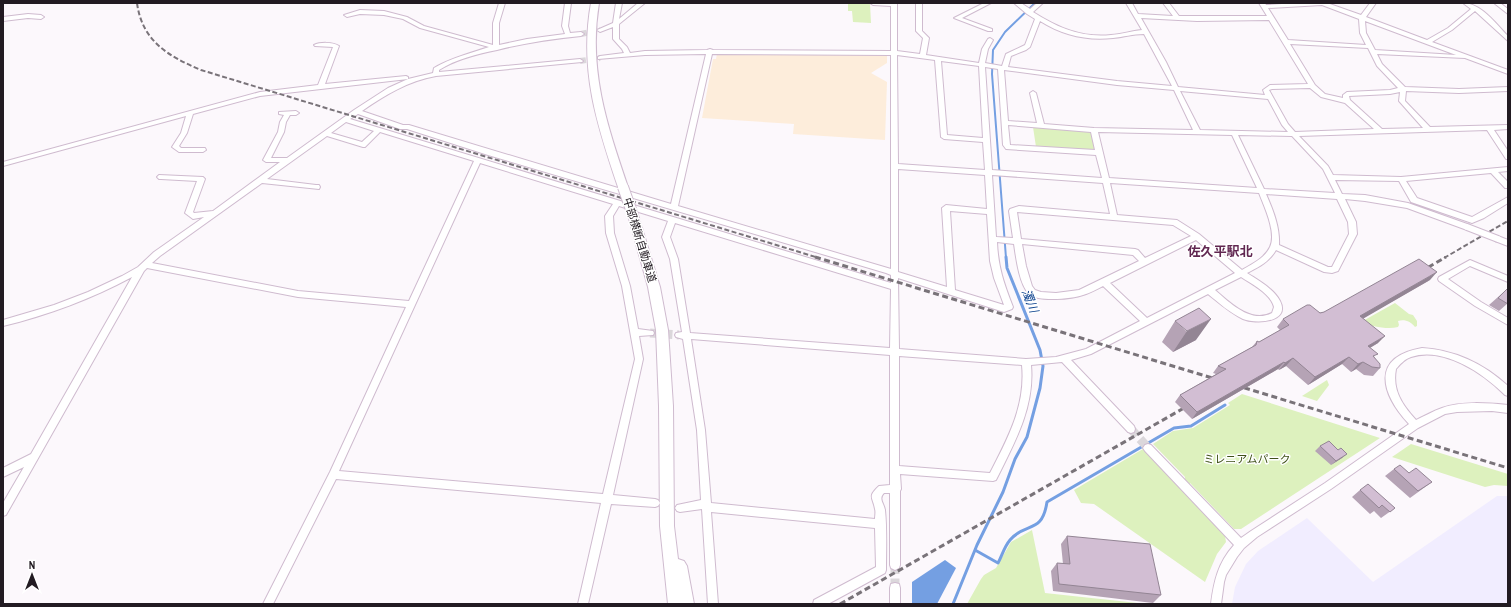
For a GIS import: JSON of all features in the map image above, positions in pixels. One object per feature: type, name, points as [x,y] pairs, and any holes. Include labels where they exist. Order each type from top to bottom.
[{"type":"highway","name":"中部横断自動車道","points":[[595,3],[591,37],[593,75],[601,116],[633,215],[654,287],[662,330],[667,526],[676,604]]},
{"type":"highway","name":"中部横断自動車道","points":[[667,480],[686,604]]},
{"type":"street","points":[[496,48],[496,23],[502,3]]},
{"type":"street","points":[[568,3],[565,26],[568,35]]},
{"type":"street","points":[[619,3],[616,23],[616,39],[628,55]]},
{"type":"street","points":[[600,30],[616,23],[642,3]]},
{"type":"street","points":[[873,3],[894,4],[895,565]]},
{"type":"street","points":[[919,3],[919,31],[926,38],[923,56]]},
{"type":"street","points":[[988,3],[957,18],[990,30]]},
{"type":"street","points":[[1017,3],[1038,19],[1068,34],[1103,38],[1145,32]]},
{"type":"street","points":[[1029,12],[1040,3]]},
{"type":"street","points":[[1129,3],[1163,62],[1197,131]]},
{"type":"street","points":[[1166,3],[1177,18]]},
{"type":"street","points":[[1380,131],[1347,100],[1323,96],[1312,86],[1288,42],[1264,5],[1323,3],[1508,72]]},
{"type":"street","points":[[1373,3],[1362,18],[1362,30],[1379,65],[1403,89],[1402,101],[1428,129]]},
{"type":"street","points":[[1466,3],[1492,23],[1508,39]]},
{"type":"street","points":[[1498,3],[1508,12]]},
{"type":"street","points":[[1428,42],[1450,29],[1474,9]]},
{"type":"street","points":[[347,15],[360,12],[384,13],[405,18],[422,27],[496,48]]},
{"type":"street","points":[[3,19],[28,16],[40,17]]},
{"type":"street","points":[[1136,16],[1177,18],[1272,18]]},
{"type":"street","points":[[1038,19],[1029,44],[1024,49],[1008,55],[1001,67],[1006,145],[1008,147],[1099,153]]},
{"type":"street","points":[[436,74],[436,68],[496,48],[516,43],[581,34]]},
{"type":"street","points":[[356,111],[402,127],[407,127],[894,274],[1004,309],[1009,307],[996,269],[991,212],[991,172],[987,140],[984,65],[985,49],[990,40]]},
{"type":"street","points":[[1288,42],[1339,44],[1372,50],[1432,56],[1468,57]]},
{"type":"street","points":[[317,45],[334,44],[336,46],[320,88]]},
{"type":"street","points":[[600,58],[662,52],[894,52],[1117,83],[1269,97]]},
{"type":"street","points":[[674,208],[710,52]]},
{"type":"street","points":[[938,59],[944,137],[987,140]]},
{"type":"street","points":[[3,164],[260,94],[414,78],[436,74],[580,61]]},
{"type":"street","points":[[3,512],[144,267],[157,254],[344,119],[385,92],[414,78]]},
{"type":"street","points":[[1275,246],[1327,270],[1332,270],[1335,269],[1354,230],[1352,222],[1322,164],[1285,125],[1266,90],[1268,88],[1312,86]]},
{"type":"street","points":[[1347,100],[1347,94],[1390,92],[1403,89],[1459,91],[1508,89]]},
{"type":"street","points":[[1033,93],[1041,126]]},
{"type":"street","points":[[287,160],[266,160],[281,132],[284,113],[296,113]]},
{"type":"street","points":[[190,114],[184,133],[175,147],[179,150],[197,152]]},
{"type":"street","points":[[344,119],[894,287]]},
{"type":"street","points":[[1004,123],[1094,130],[1293,134],[1508,127]]},
{"type":"street","points":[[1488,128],[1498,140],[1508,157]]},
{"type":"street","points":[[324,133],[363,145],[379,130]]},
{"type":"street","points":[[1094,130],[1114,216]]},
{"type":"street","points":[[683,335],[1030,362],[1065,359],[1088,352],[1259,264],[1271,253],[1275,246],[1276,235],[1274,224],[1252,168],[1234,133]]},
{"type":"street","points":[[268,604],[333,475],[478,160]]},
{"type":"street","points":[[894,166],[1339,196],[1385,201],[1408,206],[1508,243]]},
{"type":"street","points":[[1330,177],[1401,179],[1508,169]]},
{"type":"street","points":[[1492,170],[1508,186]]},
{"type":"street","points":[[161,178],[201,178],[189,214],[193,216],[213,213]]},
{"type":"street","points":[[1401,179],[1414,200],[1443,209],[1469,220],[1481,216],[1508,200]]},
{"type":"street","points":[[259,180],[316,187]]},
{"type":"street","points":[[583,604],[639,359],[626,286],[619,267],[610,233],[609,216],[617,203]]},
{"type":"street","points":[[951,292],[946,208],[991,212]]},
{"type":"street","points":[[1196,237],[1081,293],[1066,296],[1036,294],[1031,290],[1024,269],[1013,211],[1019,209],[1174,222],[1185,228],[1241,273],[1251,279],[1274,299],[1278,308],[1276,314],[1262,320],[1252,318],[1234,310],[1209,290]]},
{"type":"street","points":[[672,220],[666,237],[674,258],[678,278],[683,335],[701,430],[713,604]]},
{"type":"street","points":[[994,240],[1135,252],[1144,262]]},
{"type":"street","points":[[1508,279],[1470,263],[1442,279],[1478,304],[1508,322]]},
{"type":"street","points":[[3,323],[38,314],[90,295],[110,286],[144,267],[298,294],[412,304]]},
{"type":"street","points":[[1104,282],[1146,322]]},
{"type":"street","points":[[634,332],[650,333]]},
{"type":"street","points":[[1415,425],[1396,401],[1390,384],[1392,367],[1408,355],[1431,353],[1457,359],[1475,366],[1491,376],[1508,392]]},
{"type":"street","points":[[1065,359],[1131,429]]},
{"type":"street","points":[[896,470],[993,477],[1017,427],[1022,412],[1030,362]]},
{"type":"street","points":[[1216,604],[1219,582],[1222,573],[1233,554],[1241,545],[1254,534],[1328,486],[1415,425],[1444,410],[1492,407],[1508,409]]},
{"type":"street","points":[[1148,448],[1241,545]]},
{"type":"street","points":[[3,473],[34,457]]},
{"type":"street","points":[[333,475],[655,503]]},
{"type":"street","points":[[818,604],[881,570],[881,524],[880,509],[876,500],[877,494],[882,489],[896,490]]},
{"type":"street","points":[[680,508],[701,504],[707,507],[881,524]]},
{"type":"street","points":[[895,588],[895,604]]},
{"type":"shaded area","points":[[717,54],[883,54],[887,56],[887,63],[871,73],[887,82],[885,140],[793,134],[794,124],[702,118],[713,59],[716,59]]},
{"type":"shaded area","points":[[1497,496],[1508,496],[1508,604],[1232,604],[1235,587],[1246,564],[1258,551],[1307,518],[1373,582]]},
{"type":"green space","points":[[848,3],[870,4],[871,23],[853,22],[852,11],[848,11]]},
{"type":"green space","points":[[1033,127],[1088,130],[1091,133],[1095,149],[1092,151],[1036,147]]},
{"type":"green space","points":[[1395,303],[1409,314],[1413,315],[1417,321],[1417,326],[1415,327],[1410,322],[1403,320],[1398,321],[1398,327],[1394,328],[1384,328],[1361,322]]},
{"type":"green space","points":[[1327,380],[1329,385],[1317,401],[1302,396]]},
{"type":"green space","name":"ミレニアムパーク","points":[[1242,394],[1380,438],[1241,529],[1234,529],[1190,483],[1189,497],[1225,536],[1226,542],[1217,554],[1205,582],[1094,504],[1081,503],[1074,490],[1143,449],[1183,491],[1185,477],[1153,444],[1173,431],[1193,428],[1230,405],[1228,403]]},
{"type":"green space","points":[[1411,444],[1508,474],[1508,486],[1494,485],[1485,487],[1392,457]]},
{"type":"green space","points":[[1032,530],[1045,593],[1147,604],[967,604],[981,579],[984,575],[996,568],[1011,542]]},
{"type":"water","points":[[945,560],[956,568],[937,604],[912,604],[912,582]]},
{"type":"building","points":[[1419,259],[1437,272],[1360,316],[1385,336],[1368,346],[1378,354],[1373,356],[1380,364],[1380,368],[1372,367],[1363,362],[1358,364],[1349,357],[1315,377],[1293,358],[1197,412],[1180,395],[1226,369],[1218,366],[1256,345],[1257,341],[1259,342],[1289,325],[1283,319],[1307,305],[1310,305],[1320,313],[1324,312]]},
{"type":"building","points":[[1507,289],[1508,290],[1508,304],[1498,298]]},
{"type":"building","points":[[1199,308],[1211,319],[1187,331],[1175,321]]},
{"type":"building","points":[[1329,441],[1338,450],[1341,448],[1347,454],[1336,461],[1320,446]]},
{"type":"building","points":[[1400,465],[1409,473],[1416,468],[1432,482],[1418,491],[1394,469]]},
{"type":"building","points":[[1368,484],[1395,508],[1390,512],[1382,505],[1379,508],[1360,490]]},
{"type":"building","points":[[1067,536],[1150,544],[1161,595],[1059,584],[1057,563],[1070,564]]},
{"type":"waterway","name":"濁川","points":[[1006,258],[992,74],[993,50],[1005,32],[1035,3]]},
{"type":"waterway","name":"濁川","points":[[953,604],[977,545],[1003,492],[1015,459],[1027,437],[1040,388],[1043,366],[1040,350],[1007,268],[1006,257]]},
{"type":"waterway","points":[[975,550],[998,563],[1010,540],[1016,534],[1037,524],[1045,512],[1047,502],[1174,428],[1191,426],[1225,405]]},
{"type":"tunnel","points":[[581,34],[600,30]]},
{"type":"tunnel","points":[[580,61],[600,58]]},
{"type":"tunnel","points":[[650,333],[679,335]]},
{"type":"tunnel","points":[[1131,429],[1148,448]]},
{"type":"tunnel","points":[[895,565],[895,588]]},
{"type":"railway","points":[[137,3],[144,28],[158,46],[178,59],[201,70],[819,258]]},
{"type":"railway","points":[[1444,258],[1508,221]]},
{"type":"railway","points":[[815,257],[1222,381]]},
{"type":"railway","points":[[1420,272],[1446,257]]},
{"type":"railway","points":[[1235,385],[1508,468]]},
{"type":"railway","points":[[840,604],[1191,404]]},
{"type":"district","name":"佐久平駅北","points":[[1220,251]]}]
